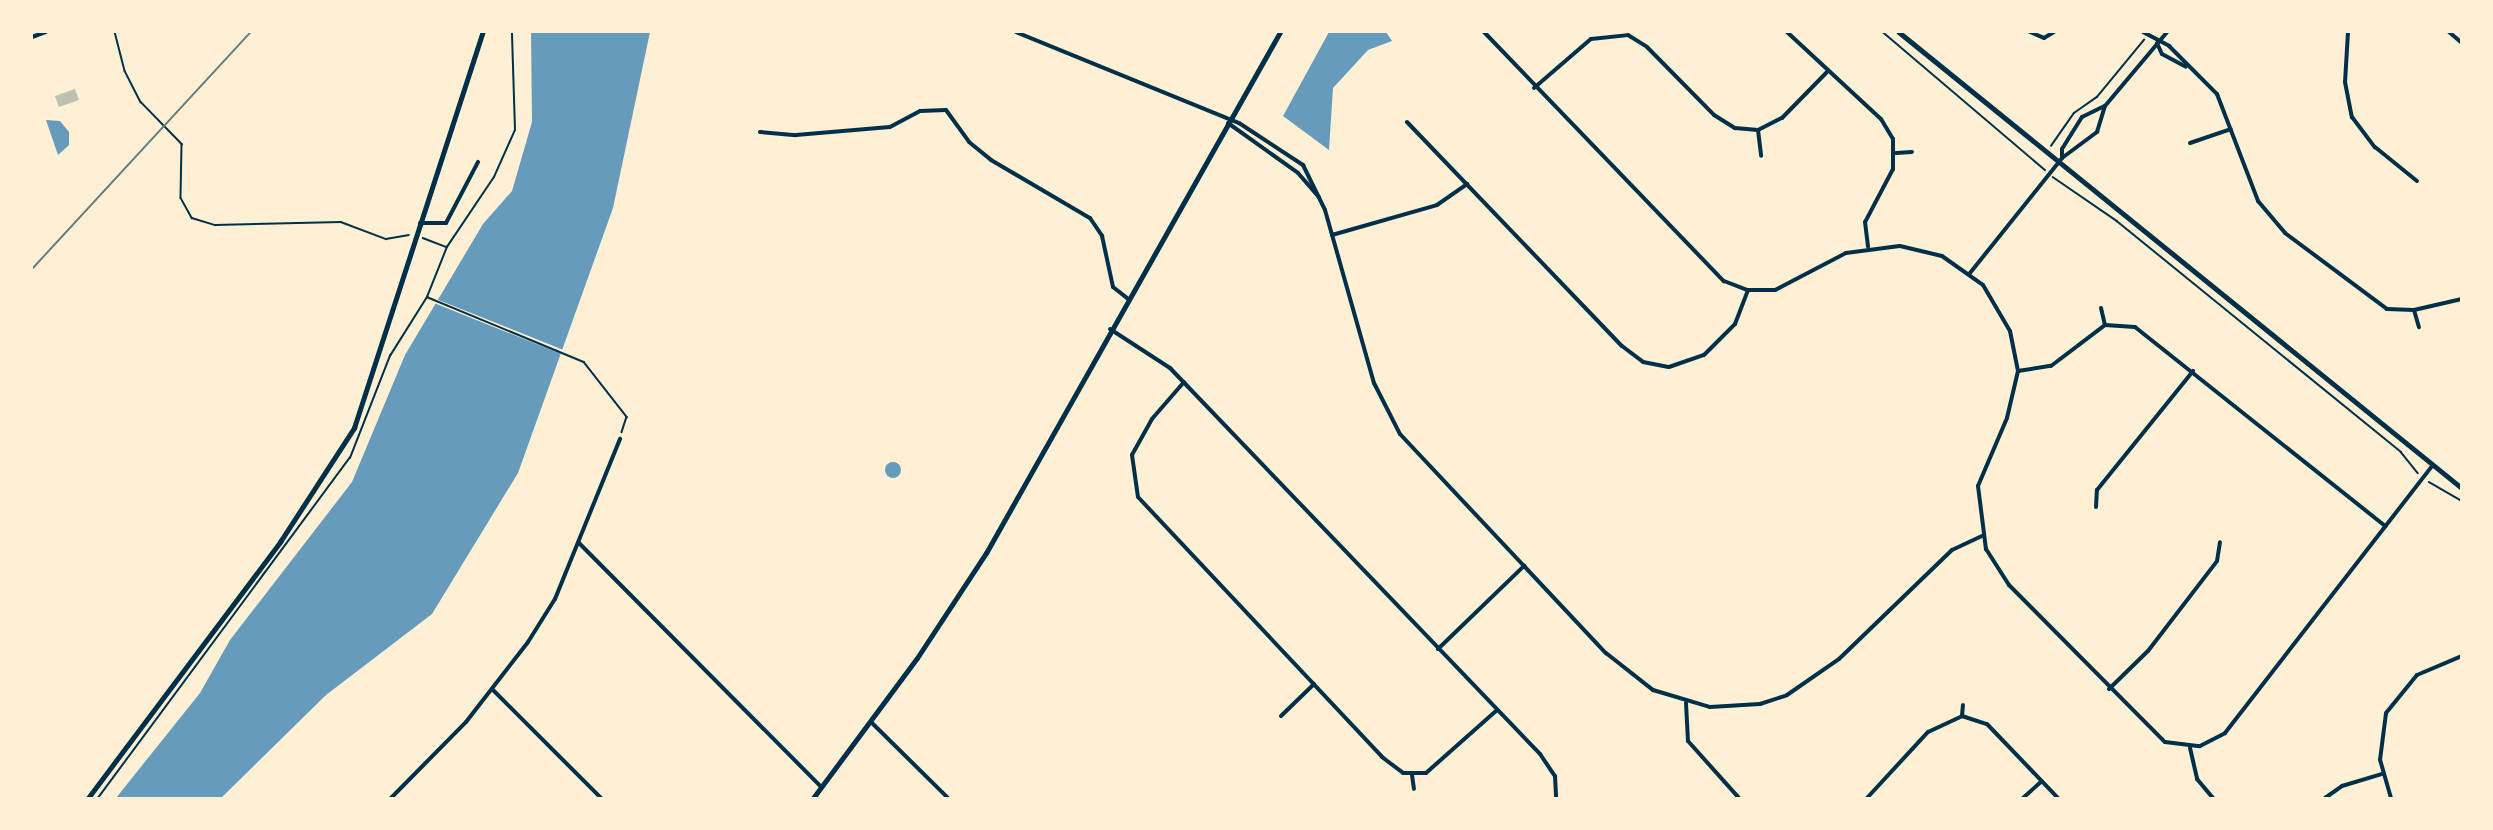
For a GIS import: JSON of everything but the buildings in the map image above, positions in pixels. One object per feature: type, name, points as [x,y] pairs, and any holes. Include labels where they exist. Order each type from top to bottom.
[{"type":"main road","points":[[813,798],[871,722],[986,553],[1127,298],[1280,32]]},
{"type":"street","points":[[32,37],[46,32]]},
{"type":"street","points":[[88,798],[337,460],[358,417],[483,32]]},
{"type":"street","points":[[1016,32],[1227,123],[1239,123],[1293,157],[1310,174],[1321,200],[1385,409],[1417,453],[1628,674],[1686,703],[1760,704],[1814,680],[1952,550],[1982,536]]},
{"type":"street","points":[[1484,32],[1534,88],[1706,268],[1749,290],[1790,286],[1838,257],[1869,247],[1921,249],[1970,273],[1999,307],[2018,371],[2010,410],[1978,486],[1982,536],[2004,579],[2160,740],[2190,748],[2212,742],[2227,730],[2433,465]]},
{"type":"street","points":[[1787,32],[1827,72],[1881,120],[1896,153],[1889,178],[1868,212],[1869,247]]},
{"type":"street","points":[[1899,32],[2061,160],[2462,488]]},
{"type":"street","points":[[2030,32],[2044,38],[2054,32]]},
{"type":"street","points":[[2143,32],[2157,43],[2169,46],[2187,68],[2217,94],[2258,201],[2271,220],[2376,305],[2414,310],[2462,299]]},
{"type":"street","points":[[1970,273],[2061,160],[2097,132],[2105,106],[2167,32]]},
{"type":"street","points":[[2348,32],[2345,82],[2352,117],[2375,147],[2417,181]]},
{"type":"street","points":[[2449,32],[2462,44]]},
{"type":"street","points":[[1534,88],[1581,45],[1615,33],[1647,46],[1724,123],[1758,130],[1782,118],[1827,72]]},
{"type":"street","points":[[2157,43],[2162,54],[2187,68]]},
{"type":"street","points":[[2061,160],[2062,148],[2082,117],[2105,106]]},
{"type":"street","points":[[760,132],[796,135],[890,127],[920,111],[946,110],[969,142],[991,160],[1090,218],[1102,236],[1113,287],[1127,298]]},
{"type":"street","points":[[1407,122],[1643,362],[1669,367],[1704,355],[1735,324],[1749,290]]},
{"type":"street","points":[[1227,123],[1233,133],[1298,173],[1321,200]]},
{"type":"street","points":[[2190,143],[2230,129]]},
{"type":"street","points":[[1758,130],[1761,156]]},
{"type":"street","points":[[1896,153],[1912,152]]},
{"type":"street","points":[[420,223],[447,223],[478,162]]},
{"type":"street","points":[[1332,235],[1437,205],[1467,184]]},
{"type":"street","points":[[2101,308],[2105,325]]},
{"type":"street","points":[[2414,310],[2419,327]]},
{"type":"street","points":[[2018,371],[2051,366],[2105,325],[2135,327],[2385,526]]},
{"type":"street","points":[[1110,329],[1151,352],[1184,382],[1497,710],[1548,764],[1556,798]]},
{"type":"street","points":[[2096,507],[2097,490],[2193,371]]},
{"type":"street","points":[[1184,382],[1152,418],[1132,455],[1138,497],[1382,757],[1412,775],[1435,769],[1497,710]]},
{"type":"street","points":[[391,798],[493,690],[555,599],[620,439]]},
{"type":"street","points":[[2109,689],[2143,657],[2217,561],[2220,542]]},
{"type":"street","points":[[579,543],[821,787]]},
{"type":"street","points":[[1438,649],[1524,566]]},
{"type":"street","points":[[2391,798],[2382,774],[2382,728],[2395,698],[2424,670],[2462,656]]},
{"type":"street","points":[[1281,716],[1314,684]]},
{"type":"street","points":[[493,690],[601,798]]},
{"type":"street","points":[[1686,703],[1688,741],[1739,798]]},
{"type":"street","points":[[1962,716],[1963,705]]},
{"type":"street","points":[[1867,798],[1928,732],[1962,716],[1987,724],[2058,798]]},
{"type":"street","points":[[871,722],[948,798]]},
{"type":"street","points":[[2190,748],[2197,778],[2213,798]]},
{"type":"street","points":[[2325,798],[2342,786],[2382,774]]},
{"type":"street","points":[[1412,775],[1414,789]]},
{"type":"street","points":[[2024,798],[2042,781]]},
{"type":"path","points":[[115,32],[125,71],[141,102],[182,144],[181,198],[192,218],[214,225],[340,222],[386,239],[416,236],[447,247]]},
{"type":"path","points":[[98,798],[327,494],[364,430],[390,356],[427,297],[447,247],[494,177],[515,130],[512,32]]},
{"type":"path","points":[[1883,32],[2044,169]]},
{"type":"path","points":[[2052,144],[2074,113],[2097,97],[2144,40]]},
{"type":"path","points":[[2037,163],[2042,157]]},
{"type":"path","points":[[2056,180],[2117,221],[2401,452],[2419,474]]},
{"type":"path","points":[[427,297],[575,357],[606,384],[627,417],[620,439]]},
{"type":"path","points":[[2427,481],[2462,501]]},
{"type":"water","points":[[531,32],[650,32],[613,208],[518,473],[432,614],[326,695],[221,798],[116,798],[200,693],[230,640],[352,482],[405,355],[483,224],[512,191],[532,122]]},
{"type":"water","points":[[1329,32],[1386,32],[1392,41],[1368,50],[1333,88],[1329,150],[1283,116]]},
{"type":"water","points":[[46,120],[60,121],[69,132],[69,145],[58,155]]},
{"type":"water","points":[[893,462],[899,464],[901,470],[899,476],[893,478],[887,476],[885,470],[887,464]]},
{"type":"pier","points":[[436,299],[566,351],[564,355],[434,303]]},
{"type":"railway","points":[[32,269],[251,32]]}]
